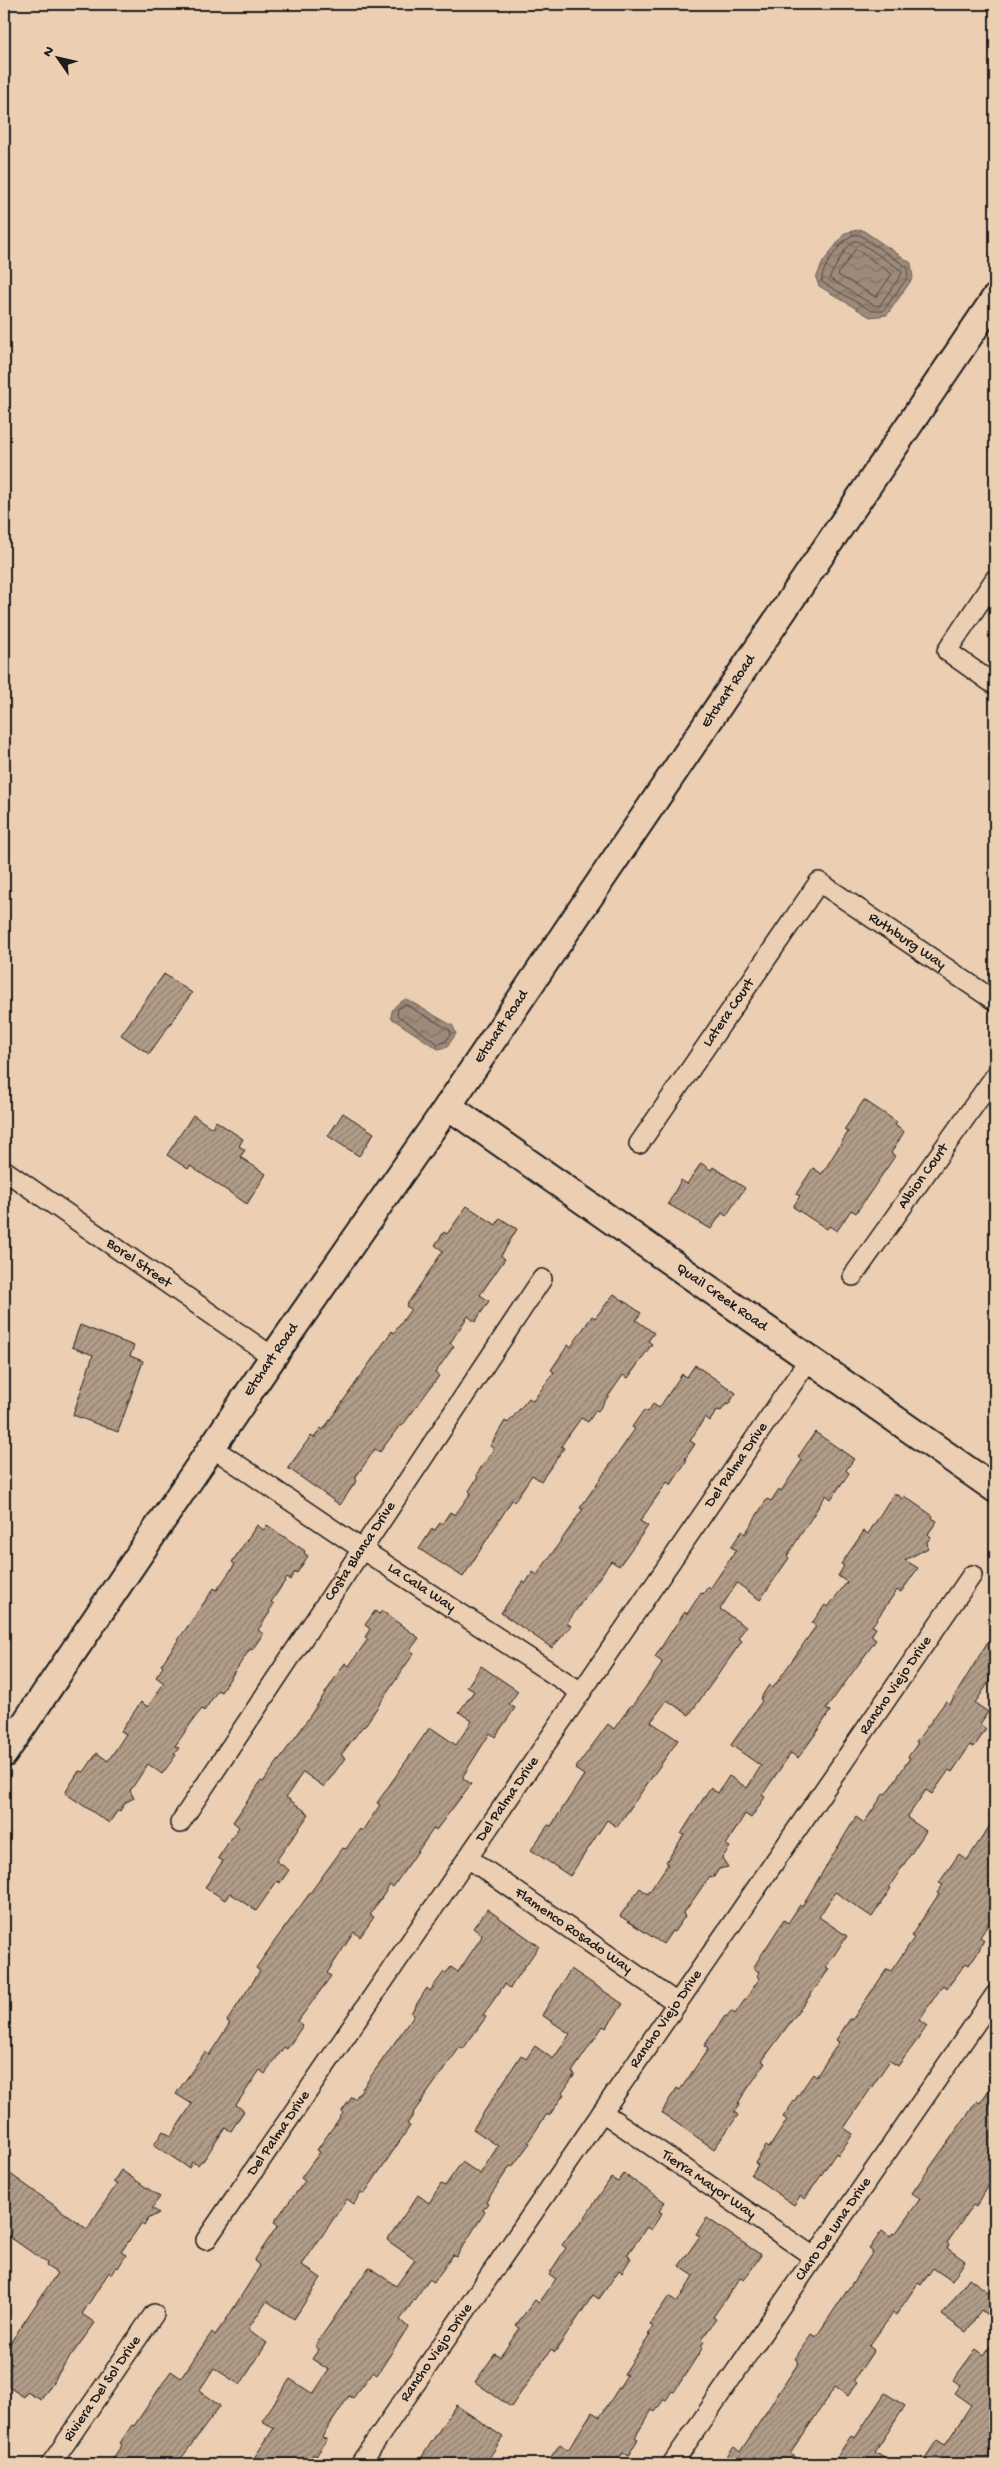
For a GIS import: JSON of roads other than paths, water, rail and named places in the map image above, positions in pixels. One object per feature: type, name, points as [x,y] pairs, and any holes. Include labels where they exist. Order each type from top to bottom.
[{"type":"street","name":"Etchart Road","points":[[4,1754],[273,1357],[448,1106],[995,298]]},
{"type":"street","points":[[995,579],[947,651],[995,685]]},
{"type":"street","name":"Ruthburg Way","points":[[819,882],[995,1002]]},
{"type":"street","name":"Latera Court","points":[[639,1144],[819,882]]},
{"type":"street","name":"Albion Court","points":[[854,1276],[995,1076]]},
{"type":"street","name":"Quail Creek Road","points":[[448,1106],[995,1489]]},
{"type":"street","name":"Borel Street","points":[[4,1170],[273,1357]]},
{"type":"street","name":"Costa Blanca Drive","points":[[180,1823],[542,1279]]},
{"type":"street","name":"Del Palma Drive","points":[[206,2240],[810,1358]]},
{"type":"street","name":"La Cala Way","points":[[212,1448],[363,1550],[581,1692]]},
{"type":"street","name":"Rancho Viejo Drive","points":[[360,2464],[972,1575]]},
{"type":"street","name":"Flamenco Rosado Way","points":[[468,1858],[678,2003]]},
{"type":"street","name":"Claro De Luna Drive","points":[[672,2464],[995,1995]]},
{"type":"street","name":"Tierra Mayor Way","points":[[602,2112],[814,2258]]},
{"type":"street","name":"Riviera Del Sol Drive","points":[[51,2464],[154,2314]]},
{"type":"water","points":[[861,229],[911,263],[913,278],[887,315],[870,317],[819,286],[816,278],[823,262],[845,233]]},
{"type":"water","points":[[406,999],[453,1026],[456,1034],[447,1047],[438,1049],[391,1018],[395,1006]]}]
